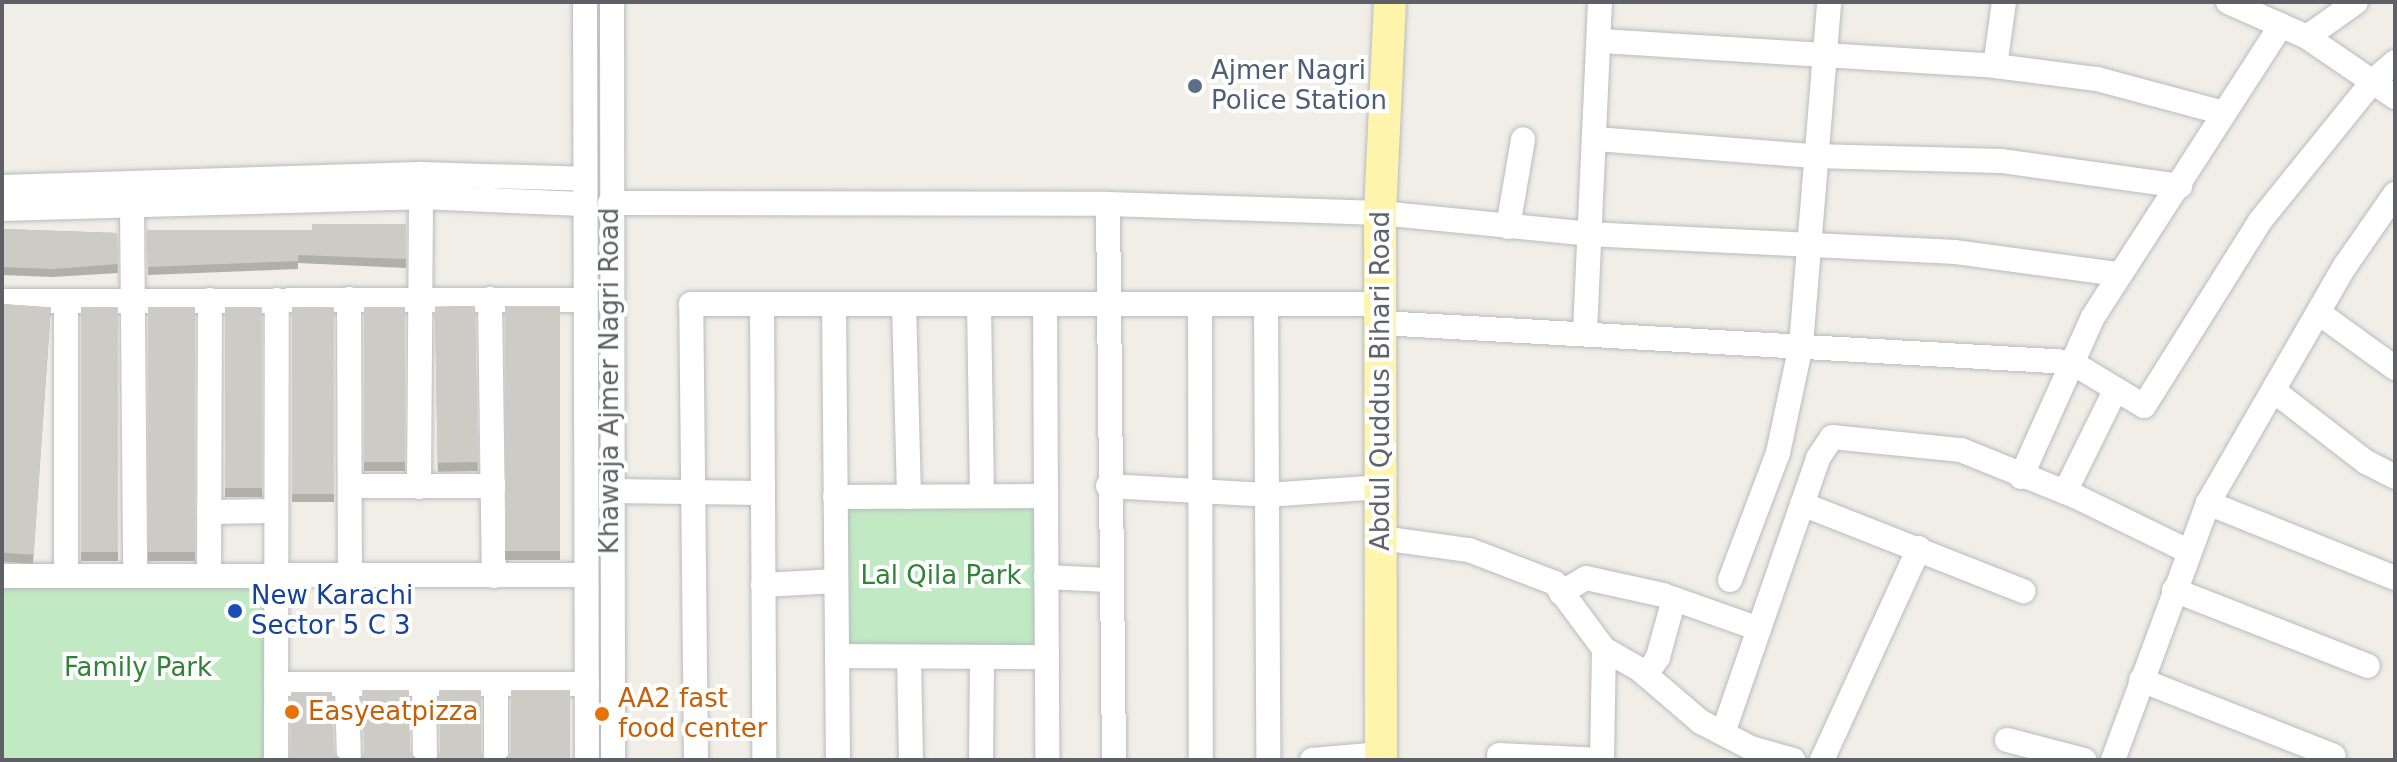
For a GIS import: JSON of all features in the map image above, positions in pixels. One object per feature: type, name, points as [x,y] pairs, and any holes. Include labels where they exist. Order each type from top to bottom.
[{"type":"main road","name":"Abdul Quddus Bihari Road","points":[[1381,757],[1380,213],[1390,2]]},
{"type":"street","name":"Khawaja Ajmer Nagri Road","points":[[585,2],[583,300],[587,760]]},
{"type":"street","name":"Khawaja Ajmer Nagri Road","points":[[612,2],[613,760]]},
{"type":"street","points":[[1585,332],[1602,41],[1600,2]]},
{"type":"street","points":[[1730,580],[1778,453],[1801,345],[1813,156],[1826,55],[1829,2]]},
{"type":"street","points":[[1995,66],[2004,2]]},
{"type":"street","points":[[2307,37],[2356,2]]},
{"type":"street","points":[[2245,5],[2307,37],[2395,97]]},
{"type":"street","points":[[2021,477],[2071,362],[2118,274],[2180,186],[2281,25]]},
{"type":"street","points":[[1602,41],[1995,66],[2097,79],[2224,113]]},
{"type":"street","points":[[696,760],[691,304],[1266,304],[1585,332],[2071,362],[2144,406],[2260,221],[2373,81],[2395,62]]},
{"type":"street","points":[[1508,227],[1523,139]]},
{"type":"street","points":[[1596,139],[1813,156],[2002,161],[2180,186]]},
{"type":"street","points":[[2,187],[420,174],[584,179]]},
{"type":"street","points":[[2113,760],[2208,503],[2319,313],[2395,194]]},
{"type":"street","points":[[2,209],[421,197],[583,204]]},
{"type":"street","points":[[419,487],[421,197]]},
{"type":"street","points":[[610,203],[1108,204],[1380,213],[1589,234],[1955,252],[2118,274]]},
{"type":"street","points":[[1108,204],[1108,580],[1114,760]]},
{"type":"street","points":[[132,205],[135,576]]},
{"type":"street","points":[[349,299],[350,576]]},
{"type":"street","points":[[490,299],[494,576]]},
{"type":"street","points":[[209,576],[210,300]]},
{"type":"street","points":[[276,760],[273,576],[277,300]]},
{"type":"street","points":[[2,301],[583,300]]},
{"type":"street","points":[[66,301],[66,576]]},
{"type":"street","points":[[834,304],[838,760]]},
{"type":"street","points":[[904,304],[909,497]]},
{"type":"street","points":[[979,304],[982,496]]},
{"type":"street","points":[[1045,304],[1047,760]]},
{"type":"street","points":[[1200,304],[1201,760]]},
{"type":"street","points":[[1266,304],[1268,760]]},
{"type":"street","points":[[762,305],[764,760]]},
{"type":"street","points":[[2319,313],[2395,368]]},
{"type":"street","points":[[2065,492],[2115,391]]},
{"type":"street","points":[[2274,391],[2366,462],[2395,477]]},
{"type":"street","points":[[1723,733],[1826,441],[1842,436],[1961,450],[2021,477],[2065,492],[2188,551]]},
{"type":"street","points":[[350,486],[494,486]]},
{"type":"street","points":[[1108,486],[1267,495],[1381,487]]},
{"type":"street","points":[[611,491],[763,493]]},
{"type":"street","points":[[835,497],[1046,496]]},
{"type":"street","points":[[2208,503],[2395,578]]},
{"type":"street","points":[[1802,504],[2023,591]]},
{"type":"street","points":[[209,512],[274,511]]},
{"type":"street","points":[[1381,538],[1469,550],[1555,583],[1604,649],[1646,675],[1701,722],[1793,760]]},
{"type":"street","points":[[1822,760],[1919,548]]},
{"type":"street","points":[[2,576],[586,575]]},
{"type":"street","points":[[1046,577],[1108,580]]},
{"type":"street","points":[[1561,593],[1586,578],[1674,599],[1759,629]]},
{"type":"street","points":[[763,585],[836,581]]},
{"type":"street","points":[[2174,590],[2368,666]]},
{"type":"street","points":[[1646,675],[1658,657],[1674,599]]},
{"type":"street","points":[[1499,755],[1602,760],[1604,649]]},
{"type":"street","points":[[837,656],[1047,657]]},
{"type":"street","points":[[909,657],[911,760]]},
{"type":"street","points":[[981,760],[982,657]]},
{"type":"street","points":[[2141,680],[2334,756]]},
{"type":"street","points":[[276,684],[587,684]]},
{"type":"street","points":[[347,685],[349,760]]},
{"type":"street","points":[[424,685],[425,760]]},
{"type":"street","points":[[496,685],[496,760]]},
{"type":"street","points":[[2007,740],[2084,760]]},
{"type":"street","points":[[1312,760],[1381,757]]},
{"type":"green space","name":"Lal Qila Park","points":[[835,496],[1046,496],[1046,657],[835,657]]},
{"type":"green space","name":"Family Park","points":[[2,576],[273,576],[273,760],[2,760]]},
{"type":"building","points":[[312,224],[406,224],[406,259],[298,255],[298,261],[148,267],[147,230],[312,230]]},
{"type":"building","points":[[2,229],[117,233],[118,264],[53,269],[2,267]]},
{"type":"building","points":[[2,304],[51,307],[34,555],[2,553]]},
{"type":"building","points":[[475,306],[478,462],[438,463],[435,307]]},
{"type":"building","points":[[505,306],[560,306],[560,551],[505,551]]},
{"type":"building","points":[[81,307],[118,307],[118,552],[81,552]]},
{"type":"building","points":[[148,307],[195,307],[195,552],[148,552]]},
{"type":"building","points":[[225,307],[262,307],[262,488],[225,488]]},
{"type":"building","points":[[292,307],[334,307],[334,494],[292,494]]},
{"type":"building","points":[[364,307],[405,307],[405,462],[364,462]]},
{"type":"building","points":[[362,690],[409,690],[410,752],[418,760],[359,760],[364,752]]},
{"type":"building","points":[[439,690],[481,690],[481,752],[486,760],[435,760],[440,752]]},
{"type":"building","points":[[511,690],[570,690],[570,760],[503,760],[511,752]]},
{"type":"building","points":[[291,692],[332,692],[334,752],[342,760],[290,760]]},
{"type":"place","name":"Ajmer Nagri Police Station","points":[[1195,86]]},
{"type":"place","name":"New Karachi Sector 5 C 3","points":[[235,611]]},
{"type":"place","name":"Easyeatpizza","points":[[292,712]]},
{"type":"place","name":"AA2 fast food center","points":[[602,714]]}]
